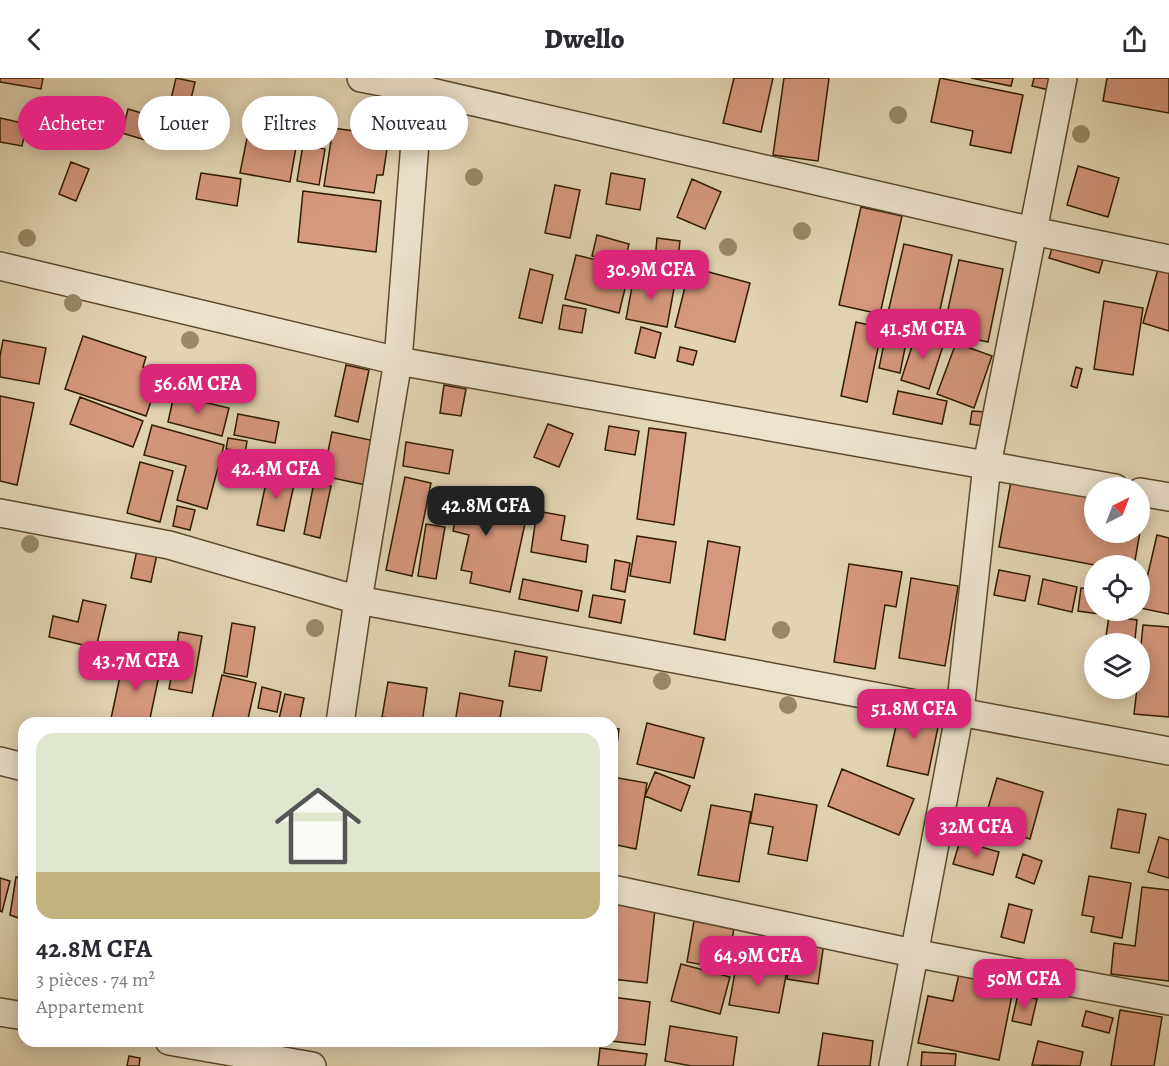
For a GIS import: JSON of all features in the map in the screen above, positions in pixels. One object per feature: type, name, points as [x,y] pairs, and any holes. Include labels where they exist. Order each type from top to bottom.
[{"type":"street","points":[[361,78],[419,83],[1033,231],[1169,259]]},
{"type":"street","points":[[893,1066],[960,711],[987,465],[1063,78]]},
{"type":"street","points":[[341,717],[398,361],[419,83]]},
{"type":"street","points":[[0,266],[398,361],[1084,482]]},
{"type":"street","points":[[1150,494],[1169,497]]},
{"type":"street","points":[[0,513],[169,545],[358,600],[1169,752]]},
{"type":"street","points":[[0,761],[18,765]]},
{"type":"street","points":[[618,890],[913,953],[1169,1000]]},
{"type":"street","points":[[0,1012],[18,1015]]},
{"type":"street","points":[[210,1047],[293,1059]]},
{"type":"building","points":[[0,78],[43,78],[41,89],[0,82]]},
{"type":"building","points":[[176,78],[195,82],[192,96],[172,96]]},
{"type":"building","points":[[734,78],[773,78],[761,132],[723,123]]},
{"type":"building","points":[[784,78],[829,78],[818,161],[773,155]]},
{"type":"building","points":[[940,78],[1023,95],[1011,153],[970,145],[973,131],[931,122]]},
{"type":"building","points":[[971,78],[1013,78],[1011,86]]},
{"type":"building","points":[[1034,78],[1055,78],[1053,91],[1032,86]]},
{"type":"building","points":[[1107,78],[1169,78],[1169,113],[1103,101]]},
{"type":"building","points":[[128,109],[138,112],[138,138],[126,134]]},
{"type":"building","points":[[0,118],[18,122],[18,145],[0,142]]},
{"type":"building","points":[[338,129],[350,130],[350,150],[387,150],[383,175],[377,175],[374,193],[324,186],[330,150],[338,150]]},
{"type":"building","points":[[245,150],[295,150],[290,182],[240,173]]},
{"type":"building","points":[[302,150],[325,150],[319,185],[297,181]]},
{"type":"building","points":[[71,162],[89,169],[76,201],[59,194]]},
{"type":"building","points":[[1078,166],[1119,178],[1108,217],[1067,205]]},
{"type":"building","points":[[201,173],[241,179],[237,206],[196,199]]},
{"type":"building","points":[[611,173],[645,179],[640,210],[606,204]]},
{"type":"building","points":[[692,179],[721,192],[705,229],[677,217]]},
{"type":"building","points":[[555,185],[580,190],[570,238],[545,233]]},
{"type":"building","points":[[303,191],[381,201],[376,252],[298,242]]},
{"type":"building","points":[[861,207],[902,216],[880,314],[839,305]]},
{"type":"building","points":[[597,235],[629,244],[624,264],[592,256]]},
{"type":"building","points":[[657,238],[680,241],[676,274],[654,272]]},
{"type":"building","points":[[1055,239],[1105,253],[1099,273],[1049,258]]},
{"type":"building","points":[[904,244],[952,255],[936,328],[887,317]]},
{"type":"building","points":[[576,255],[630,268],[619,313],[565,299]]},
{"type":"building","points":[[959,260],[1003,269],[988,342],[943,332]]},
{"type":"building","points":[[690,267],[750,283],[735,342],[675,327]]},
{"type":"building","points":[[530,269],[553,275],[542,323],[519,318]]},
{"type":"building","points":[[1158,269],[1169,272],[1169,331],[1143,323]]},
{"type":"building","points":[[634,276],[675,283],[667,327],[626,319]]},
{"type":"building","points":[[1104,301],[1143,308],[1133,375],[1094,369]]},
{"type":"building","points":[[563,305],[586,309],[582,333],[559,329]]},
{"type":"building","points":[[856,322],[882,328],[867,402],[841,396]]},
{"type":"building","points":[[888,324],[909,328],[900,373],[879,368]]},
{"type":"building","points":[[641,327],[661,333],[655,358],[635,353]]},
{"type":"building","points":[[917,331],[945,340],[929,389],[901,380]]},
{"type":"building","points":[[83,336],[146,357],[143,367],[161,372],[146,416],[65,389]]},
{"type":"building","points":[[3,340],[46,348],[39,384],[0,377]]},
{"type":"building","points":[[956,343],[992,356],[974,408],[937,394]]},
{"type":"building","points":[[680,347],[697,351],[693,365],[677,361]]},
{"type":"building","points":[[346,365],[369,370],[358,422],[335,416]]},
{"type":"building","points":[[1076,367],[1082,369],[1077,388],[1071,386]]},
{"type":"building","points":[[444,385],[466,389],[461,416],[440,413]]},
{"type":"building","points":[[898,391],[947,401],[942,424],[893,414]]},
{"type":"building","points":[[174,395],[229,408],[222,436],[168,422]]},
{"type":"building","points":[[0,396],[34,403],[17,485],[0,481]]},
{"type":"building","points":[[80,397],[143,421],[133,447],[70,424]]},
{"type":"building","points":[[972,411],[985,412],[983,426],[970,424]]},
{"type":"building","points":[[238,414],[279,422],[275,443],[234,435]]},
{"type":"building","points":[[548,424],[573,434],[559,467],[534,457]]},
{"type":"building","points":[[152,425],[224,445],[207,509],[177,500],[186,466],[144,455]]},
{"type":"building","points":[[609,426],[639,431],[635,455],[605,450]]},
{"type":"building","points":[[649,428],[686,433],[674,525],[637,519]]},
{"type":"building","points":[[332,432],[375,441],[366,485],[323,476]]},
{"type":"building","points":[[228,438],[247,441],[242,472],[231,470],[233,450],[226,449]]},
{"type":"building","points":[[406,442],[453,450],[449,474],[403,466]]},
{"type":"building","points":[[140,462],[173,471],[160,522],[127,513]]},
{"type":"building","points":[[269,469],[296,475],[284,531],[257,525]]},
{"type":"building","points":[[405,477],[431,483],[412,576],[386,570]]},
{"type":"building","points":[[1011,481],[1084,494],[1084,543],[1138,543],[1136,555],[1084,555],[1084,563],[999,547]]},
{"type":"building","points":[[314,482],[331,486],[320,538],[304,534]]},
{"type":"building","points":[[440,490],[528,510],[510,592],[470,583],[472,572],[461,570],[469,535],[453,531],[455,521],[434,516]]},
{"type":"building","points":[[177,506],[195,510],[190,530],[173,526]]},
{"type":"building","points":[[537,511],[565,516],[561,540],[588,545],[586,562],[531,552]]},
{"type":"building","points":[[426,524],[445,527],[436,579],[418,576]]},
{"type":"building","points":[[1157,535],[1169,538],[1169,614],[1150,610],[1150,565]]},
{"type":"building","points":[[637,536],[676,542],[670,583],[630,576]]},
{"type":"building","points":[[708,541],[740,547],[725,640],[694,634]]},
{"type":"building","points":[[137,550],[157,554],[151,582],[131,578]]},
{"type":"building","points":[[615,560],[630,563],[625,592],[611,589]]},
{"type":"building","points":[[849,564],[902,572],[896,607],[885,605],[875,669],[834,662]]},
{"type":"building","points":[[999,570],[1030,576],[1025,601],[994,595]]},
{"type":"building","points":[[911,578],[958,586],[945,666],[899,658]]},
{"type":"building","points":[[523,579],[582,591],[578,611],[519,599]]},
{"type":"building","points":[[1043,579],[1077,587],[1072,612],[1038,604]]},
{"type":"building","points":[[1081,588],[1084,588],[1084,612],[1078,611]]},
{"type":"building","points":[[593,595],[625,600],[621,623],[589,617]]},
{"type":"building","points":[[83,600],[106,605],[96,648],[49,637],[53,616],[78,622]]},
{"type":"building","points":[[1108,621],[1137,621],[1136,633],[1106,633]]},
{"type":"building","points":[[232,623],[255,627],[247,677],[224,673]]},
{"type":"building","points":[[1143,625],[1169,627],[1169,717],[1134,714],[1136,699],[1150,699],[1150,633],[1142,633]]},
{"type":"building","points":[[179,632],[202,636],[192,693],[169,689]]},
{"type":"building","points":[[515,651],[547,657],[541,691],[509,686]]},
{"type":"building","points":[[124,658],[161,666],[150,717],[111,717]]},
{"type":"building","points":[[222,675],[256,683],[248,717],[212,717]]},
{"type":"building","points":[[388,682],[427,688],[423,717],[382,717]]},
{"type":"building","points":[[262,687],[281,692],[277,712],[258,708]]},
{"type":"building","points":[[460,693],[503,701],[500,717],[456,717]]},
{"type":"building","points":[[285,694],[304,698],[300,717],[279,717]]},
{"type":"building","points":[[901,704],[941,713],[928,775],[887,766]]},
{"type":"building","points":[[647,723],[704,738],[694,778],[637,764]]},
{"type":"building","points":[[842,769],[914,799],[899,835],[828,806]]},
{"type":"building","points":[[655,772],[690,786],[681,811],[645,796]]},
{"type":"building","points":[[618,778],[647,783],[636,849],[618,845]]},
{"type":"building","points":[[997,778],[1043,792],[1030,839],[983,825]]},
{"type":"building","points":[[755,794],[817,805],[807,861],[768,854],[773,827],[750,823]]},
{"type":"building","points":[[711,805],[751,812],[739,882],[698,875]]},
{"type":"building","points":[[1118,809],[1146,814],[1139,853],[1111,848]]},
{"type":"building","points":[[1159,837],[1169,840],[1169,878],[1148,872]]},
{"type":"building","points":[[960,841],[999,852],[993,875],[953,864]]},
{"type":"building","points":[[1023,854],[1042,861],[1034,884],[1016,877]]},
{"type":"building","points":[[1089,876],[1131,883],[1122,938],[1091,932],[1094,917],[1082,915]]},
{"type":"building","points":[[16,877],[18,878],[18,918],[10,915]]},
{"type":"building","points":[[0,878],[10,881],[2,912],[0,911]]},
{"type":"building","points":[[1142,887],[1169,890],[1169,981],[1111,974],[1114,943],[1135,946]]},
{"type":"building","points":[[618,896],[656,900],[647,983],[618,980]]},
{"type":"building","points":[[1009,904],[1032,910],[1024,943],[1001,937]]},
{"type":"building","points":[[694,921],[734,928],[727,969],[687,962]]},
{"type":"building","points":[[793,931],[825,936],[818,984],[787,979]]},
{"type":"building","points":[[737,961],[787,970],[779,1013],[729,1005]]},
{"type":"building","points":[[681,964],[730,977],[720,1014],[671,1001]]},
{"type":"building","points":[[959,974],[1014,985],[999,1060],[918,1043],[928,996],[953,1001]]},
{"type":"building","points":[[1018,994],[1037,999],[1031,1025],[1012,1021]]},
{"type":"building","points":[[618,998],[650,1002],[645,1045],[618,1042]]},
{"type":"building","points":[[1120,1010],[1162,1017],[1154,1066],[1111,1066]]},
{"type":"building","points":[[1086,1011],[1113,1018],[1109,1033],[1082,1026]]},
{"type":"building","points":[[670,1026],[737,1037],[733,1066],[691,1066],[665,1061]]},
{"type":"building","points":[[823,1033],[873,1041],[870,1066],[818,1066]]},
{"type":"building","points":[[1038,1041],[1083,1052],[1080,1066],[1032,1065]]},
{"type":"building","points":[[600,1048],[647,1054],[645,1066],[598,1066]]},
{"type":"building","points":[[922,1052],[956,1054],[955,1066],[921,1066]]},
{"type":"building","points":[[129,1056],[140,1058],[139,1066],[127,1066]]}]
